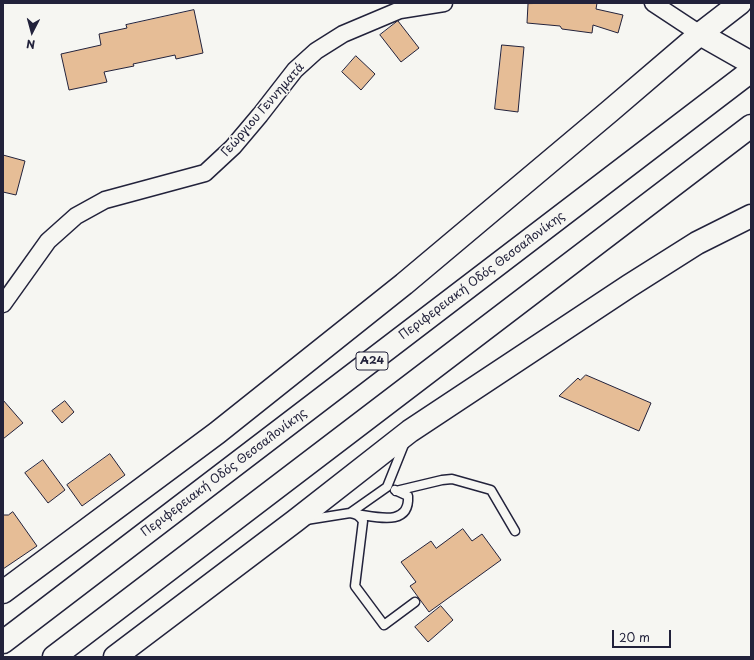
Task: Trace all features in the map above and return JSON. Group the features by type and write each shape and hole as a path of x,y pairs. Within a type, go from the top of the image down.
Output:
{"main road":[{"path":"3,592 217,433 404,284 700,34 740,3"},
{"path":"700,34 747,71"},
{"name":"Περιφερειακή Οδός Θεσσαλονίκης","path":"3,642 747,71"},
{"path":"54,657 751,126"},
{"path":"115,657 295,521 410,431 635,282 697,243 751,216"}],"street":[{"name":"Γεώργιου Γεννηματά","path":"3,304 48,241 76,216 105,200 205,173 233,147 295,70 316,51 343,34 400,10 444,3"},
{"path":"653,3 700,34"}],"lane":[{"path":"350,513 387,487 410,431"},
{"path":"396,491 452,479 491,490 516,531"},
{"path":"295,521 350,513 393,518 399,516 405,512 408,505 408,496 387,487"},
{"path":"350,513 356,514 363,521 354,586 384,625 415,602"}],"building":[{"path":"597,3 596,9 623,15 618,33 593,25 592,33 562,29 560,26 527,23 528,4"},
{"path":"194,10 203,53 176,59 175,55 104,72 107,82 69,90 61,54 101,45 99,34 127,28 126,25"},
{"path":"398,21 419,48 401,62 380,35"},
{"path":"502,45 524,47 518,112 495,109"},
{"path":"356,56 375,74 361,90 342,72"},
{"path":"3,155 25,161 16,195 3,192"},
{"path":"586,375 651,403 639,431 559,396 578,378 580,380"},
{"path":"3,400 23,423 3,439"},
{"path":"65,401 74,412 62,423 52,411"},
{"path":"110,454 125,475 82,506 67,485"},
{"path":"43,460 65,490 48,503 25,473"},
{"path":"13,512 37,546 3,569 3,515 8,515"},
{"path":"463,529 472,541 482,534 501,560 429,612 410,586 416,582 401,562 431,541 436,548"},
{"path":"441,606 453,620 428,642 415,627"}]}
